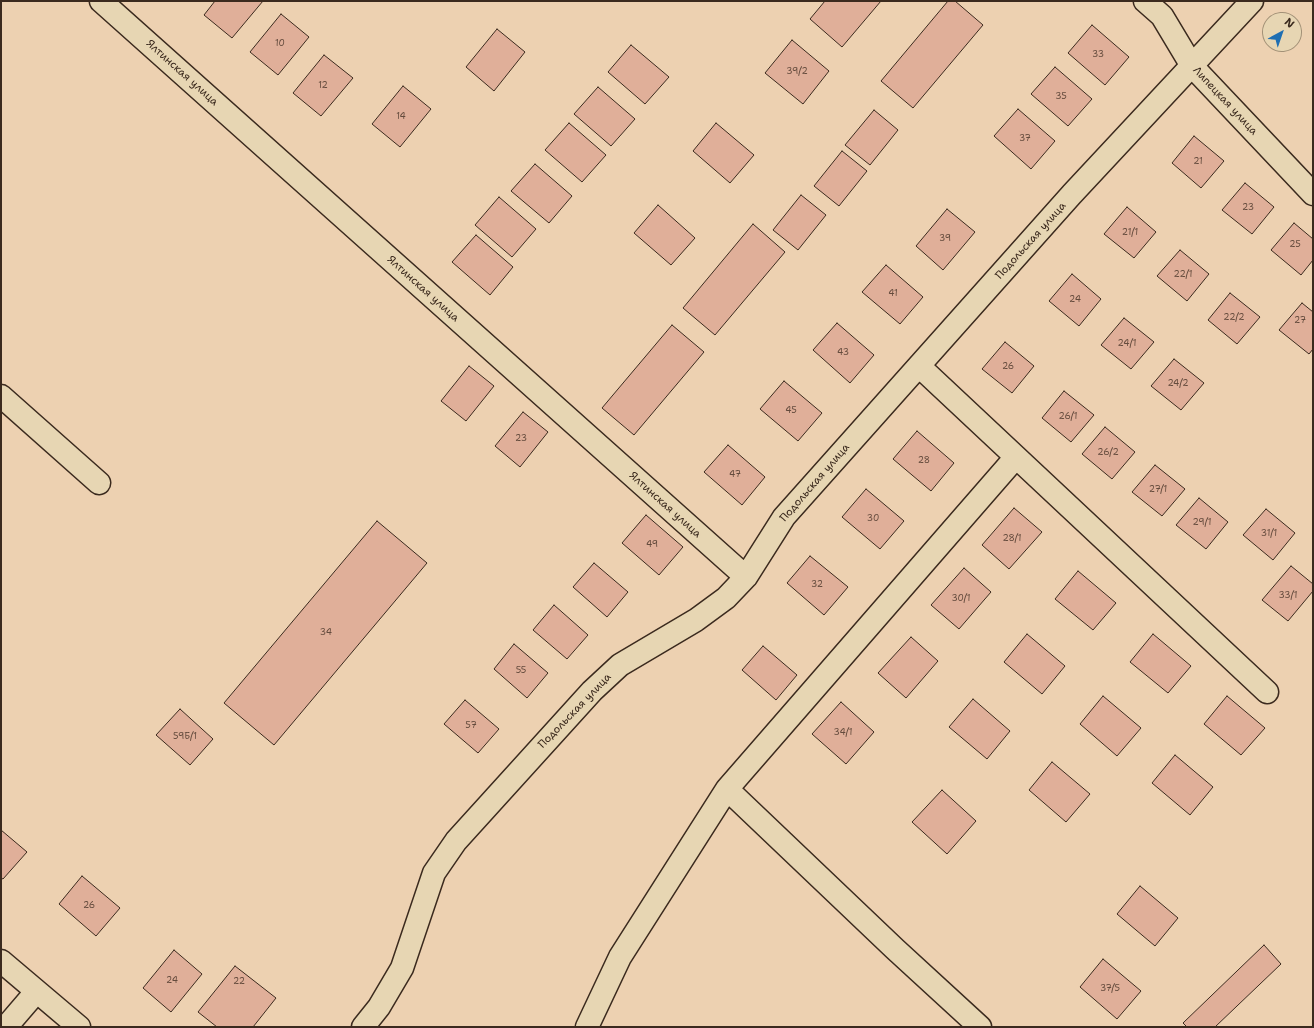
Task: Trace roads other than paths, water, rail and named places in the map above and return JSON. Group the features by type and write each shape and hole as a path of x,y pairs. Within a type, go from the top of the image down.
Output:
{"street":[{"name":"Ялтинская улица","path":"101,1 746,577"},
{"name":"Липецкая улица","path":"1145,1 1162,16 1192,66 1313,194"},
{"name":"Подольская улица","path":"363,1027 379,1007 402,968 434,873 456,841 592,691 620,665 696,620 726,598 746,577 784,517 1072,194 1252,1"},
{"path":"919,366 1267,692"},
{"path":"1,396 99,482"},
{"path":"587,1027 620,957 727,789 1016,456"},
{"path":"727,789 895,949 980,1027"},
{"path":"1,961 79,1027"},
{"path":"6,1027 36,992"}]}
